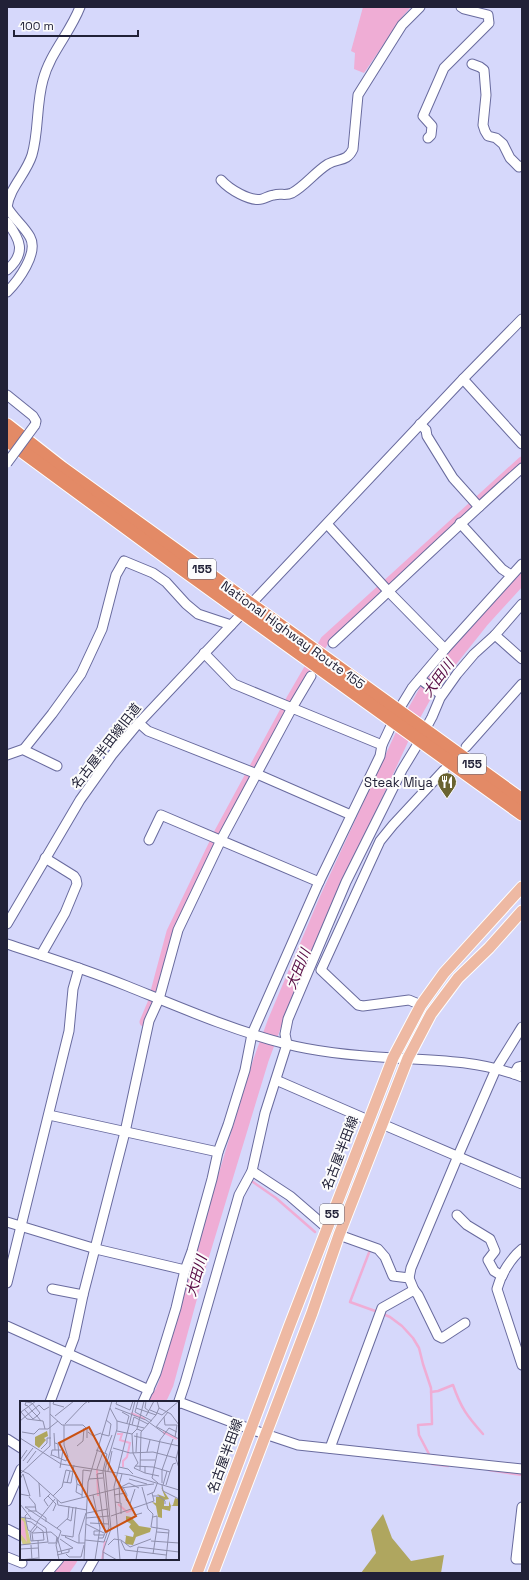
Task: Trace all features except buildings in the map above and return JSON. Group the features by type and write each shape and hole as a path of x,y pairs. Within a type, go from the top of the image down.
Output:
{"highway":[{"name":"National Highway Route 155","path":"7,425 247,608 395,718 522,800"},
{"name":"National Highway Route 155","path":"7,440 247,608"},
{"name":"National Highway Route 155","path":"421,734 522,814"}],"main road":[{"name":"名古屋半田線","path":"197,1573 250,1429 393,1058 421,1005 444,973 522,887"},
{"name":"55","path":"213,1573 312,1313 339,1235 408,1058 431,1014 458,978 489,948 522,911"}],"street":[{"path":"7,292 18,280 30,257 32,246 30,236 11,214 7,207 11,193 20,180 32,154 40,92 48,63 80,7"},
{"path":"221,180 238,193 257,199 263,199 273,195 288,195 300,188 328,164 345,159 350,155 353,149 358,95 402,25 420,7"},
{"path":"428,138 431,135 432,126 423,116 444,68 489,23 488,15 464,9 462,7"},
{"path":"472,64 484,70 486,95 483,125 485,131 488,136 496,138 503,144 510,158 519,167 522,166"},
{"path":"7,222 17,234 20,244 18,255 7,270"},
{"name":"名古屋半田線旧道","path":"7,924 88,788 112,755 139,723 420,424 522,319"},
{"path":"463,379 522,444"},
{"path":"7,395 36,420 35,425 7,463"},
{"path":"420,424 426,430 427,436 453,478 479,507"},
{"path":"333,643 389,592 460,523 522,468"},
{"path":"460,523 502,569 510,575"},
{"path":"327,524 389,592 445,649"},
{"path":"7,755 24,749 81,674 102,629 116,575 124,561 153,573 166,582 186,604 198,614 231,625"},
{"path":"144,1401 156,1373 176,1308 218,1152 228,1125 255,1035 319,882 380,756 382,745 395,718 420,680 445,649 510,575 522,564"},
{"path":"179,1401 239,1195 252,1171 265,1113 287,1044 285,1034 288,1019 346,882 440,698 457,674 474,654 495,635 522,604"},
{"path":"495,635 522,659"},
{"path":"204,653 234,684 382,745"},
{"path":"50,1401 74,1338 83,1295 125,1132 149,1021 159,999 178,930 221,840 292,708 311,676"},
{"path":"420,680 439,693"},
{"path":"466,747 522,684"},
{"path":"139,723 148,731 257,774 351,815"},
{"path":"24,749 26,752 57,766"},
{"path":"421,1005 409,1000 363,1006 358,1005 321,970 380,841 392,825 444,770"},
{"path":"149,840 161,815 319,882"},
{"path":"41,956 65,913 77,884 74,876 45,858"},
{"path":"7,944 79,968 255,1035 287,1044 330,1052 452,1062 496,1069 518,1075 518,1068 522,1066"},
{"path":"7,1283 69,1031 73,989 79,968"},
{"path":"465,1323 446,1337 442,1338 438,1336 409,1278 414,1260 496,1069 522,1027"},
{"path":"276,1080 368,1120"},
{"path":"49,1115 218,1152"},
{"path":"382,1124 522,1184"},
{"path":"252,1171 290,1196 327,1228"},
{"path":"457,1215 467,1225 490,1239 495,1250 488,1260 494,1271 502,1276"},
{"path":"7,1222 96,1249 185,1270"},
{"path":"339,1235 378,1249 385,1257 391,1274 396,1278 409,1278"},
{"path":"522,1248 502,1276 498,1288 522,1365"},
{"path":"52,1289 83,1295"},
{"path":"330,1448 382,1308 414,1290"},
{"path":"7,1326 149,1390"},
{"path":"179,1403 298,1445 522,1469"},
{"path":"7,1440 20,1447"},
{"path":"7,1501 20,1471"},
{"path":"522,1507 516,1560 522,1559"},
{"path":"7,1529 20,1536"},
{"path":"7,1558 22,1563"},
{"path":"47,1573 58,1560"},
{"path":"86,1573 93,1560"}],"shaded area":[{"path":"363,7 411,7 403,16 364,73 354,69 355,53 351,51"},
{"path":"383,1514 392,1538 411,1561 444,1555 441,1573 361,1573 376,1553 371,1530"}],"waterway":[{"path":"144,1022 152,1003 171,932 219,832 292,697 325,640 522,461"},
{"name":"大田川","path":"156,1401 161,1395 166,1384 196,1274 261,1060 275,1022 327,899 408,724 426,692 481,621 522,576"},
{"path":"253,1182 276,1198 315,1232"},
{"path":"370,1250 350,1302 378,1312"},
{"path":"383,1314 390,1317 402,1326 413,1338 419,1348 431,1388 432,1424 418,1425 419,1435 430,1456"},
{"path":"431,1392 453,1385 465,1411 483,1434"},
{"path":"431,1461 432,1464 448,1466"},
{"path":"489,1470 522,1475"},
{"name":"大田川","path":"60,1573 69,1560"}],"place":[{"name":"Steak Miya","path":"447,799"}]}
